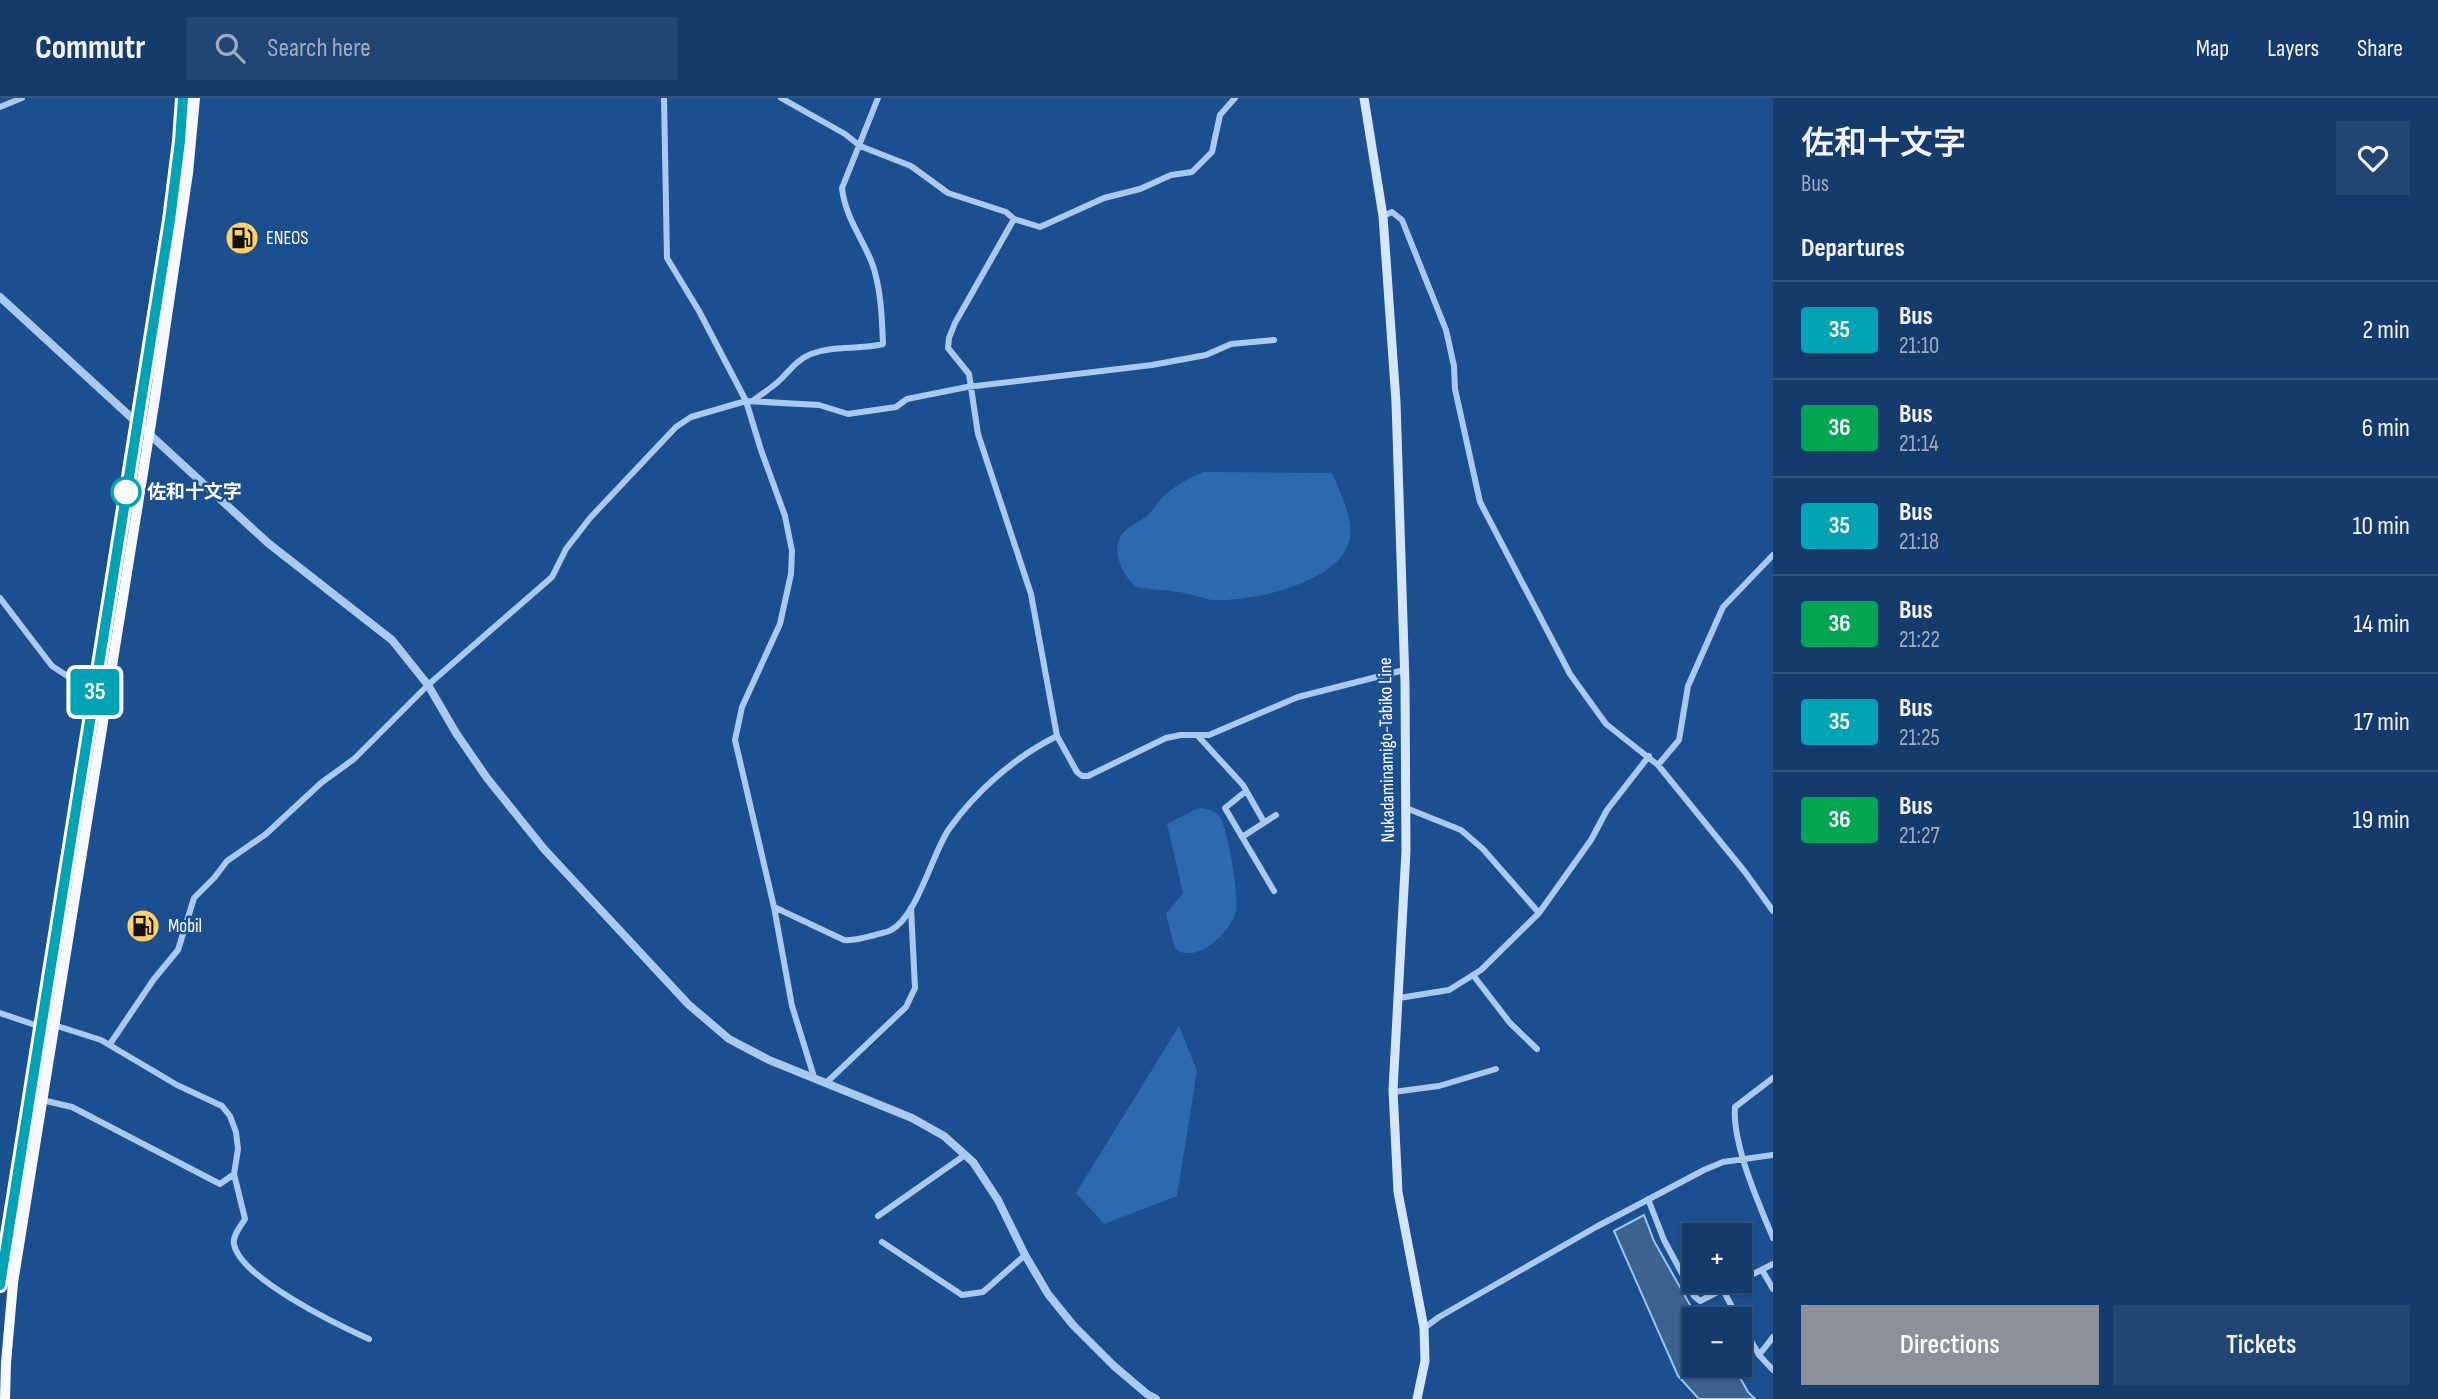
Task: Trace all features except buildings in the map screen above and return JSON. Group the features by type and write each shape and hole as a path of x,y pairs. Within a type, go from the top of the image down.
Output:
{"highway":[{"path":"0,1286 170,220 183,98"},
{"path":"5,1399 13,1283 149,432 188,173 195,98"}],"main road":[{"name":"Nukadaminamigo-Tabiko Line","path":"1364,98 1383,216 1396,402 1406,808 1393,1092 1398,1192 1424,1328 1425,1361 1417,1399"}],"street":[{"path":"0,107 22,98"},
{"path":"664,98 667,258 750,401 761,450 785,516 792,551 791,573 780,624 742,707 736,740 774,908 792,1006 814,1077"},
{"path":"780,98 860,145 911,166 948,193 1006,212 1014,219 1040,226 1104,198 1140,189 1171,175 1192,172 1212,152 1220,115 1235,98"},
{"path":"750,401 780,380 795,363 811,354 883,344 880,299 873,266 844,204 842,188 878,98"},
{"path":"1383,216 1392,212 1402,219 1446,330 1454,366 1455,390 1480,502 1570,674 1606,724 1658,765 1745,872 1773,911"},
{"path":"1014,219 949,338 948,348 969,374 978,434 1031,594 1057,736 1077,772 1088,776 1167,738 1209,735 1298,697 1404,670"},
{"path":"0,297 268,543 393,640 428,685 487,778 544,849 688,1004 729,1039 769,1060 912,1118 944,1136 973,1162 998,1200 1048,1294 1073,1325 1148,1398"},
{"path":"110,1044 154,979 178,950 194,898 227,861 266,834 321,783 354,759 428,685 552,576 566,549 590,518 676,427 691,417 750,401 819,405 848,414 896,407 907,399 967,387 1152,365 1206,355 1231,344 1274,340"},
{"path":"1658,765 1679,740 1688,686 1723,607 1773,555"},
{"path":"0,598 52,666 75,681 95,687"},
{"path":"774,908 844,940 855,941 892,930 911,908 947,832 966,808 993,780 1030,749 1057,736"},
{"path":"1198,736 1246,791 1264,822"},
{"path":"1399,998 1449,990 1473,975 1539,913 1591,840 1607,810 1648,757"},
{"path":"1246,791 1225,808 1274,891"},
{"path":"1406,808 1461,830 1483,849 1539,913"},
{"path":"1242,838 1276,815"},
{"path":"826,1083 906,1007 915,988 911,908"},
{"path":"1473,975 1510,1023 1537,1049"},
{"path":"0,1013 41,1029 55,1025 110,1044 177,1085 222,1106 230,1116 236,1132 238,1149 234,1174 245,1219 233,1244 245,1264 274,1289 369,1339"},
{"path":"1393,1092 1439,1086 1496,1069"},
{"path":"1773,1077 1735,1107 1734,1122 1773,1238"},
{"path":"42,1100 72,1107 220,1184 234,1174"},
{"path":"878,1216 965,1155"},
{"path":"1424,1328 1596,1227 1723,1161 1773,1155"},
{"path":"1648,1199 1664,1241 1682,1274"},
{"path":"882,1242 962,1295 983,1292 1025,1255"},
{"path":"1752,1275 1773,1264"},
{"path":"1762,1270 1773,1289"},
{"path":"0,1276 13,1283"},
{"path":"1692,1293 1700,1301 1717,1293"},
{"path":"1759,1354 1773,1336"},
{"path":"1752,1342 1773,1370"}],"shaded area":[{"path":"1204,472 1332,473 1349,518 1348,545 1340,558 1327,570 1310,580 1249,598 1212,600 1136,587 1121,567 1117,551 1121,536 1148,515 1170,490"},
{"path":"1203,808 1217,815 1224,826 1230,850 1236,911 1229,926 1209,946 1193,953 1184,953 1175,949 1166,914 1183,893 1167,824"},
{"path":"1179,1026 1197,1071 1177,1196 1104,1224 1076,1193"},
{"path":"1644,1215 1654,1241 1691,1307 1682,1307 1682,1377 1740,1377 1755,1399 1699,1399 1678,1376 1614,1231"}],"bus line":[{"name":"35","path":"0,1285 170,220 183,98"}],"place":[{"name":"ENEOS","path":"242,238"},
{"name":"佐和十文字","path":"126,492"},
{"name":"Mobil","path":"143,926"}]}
